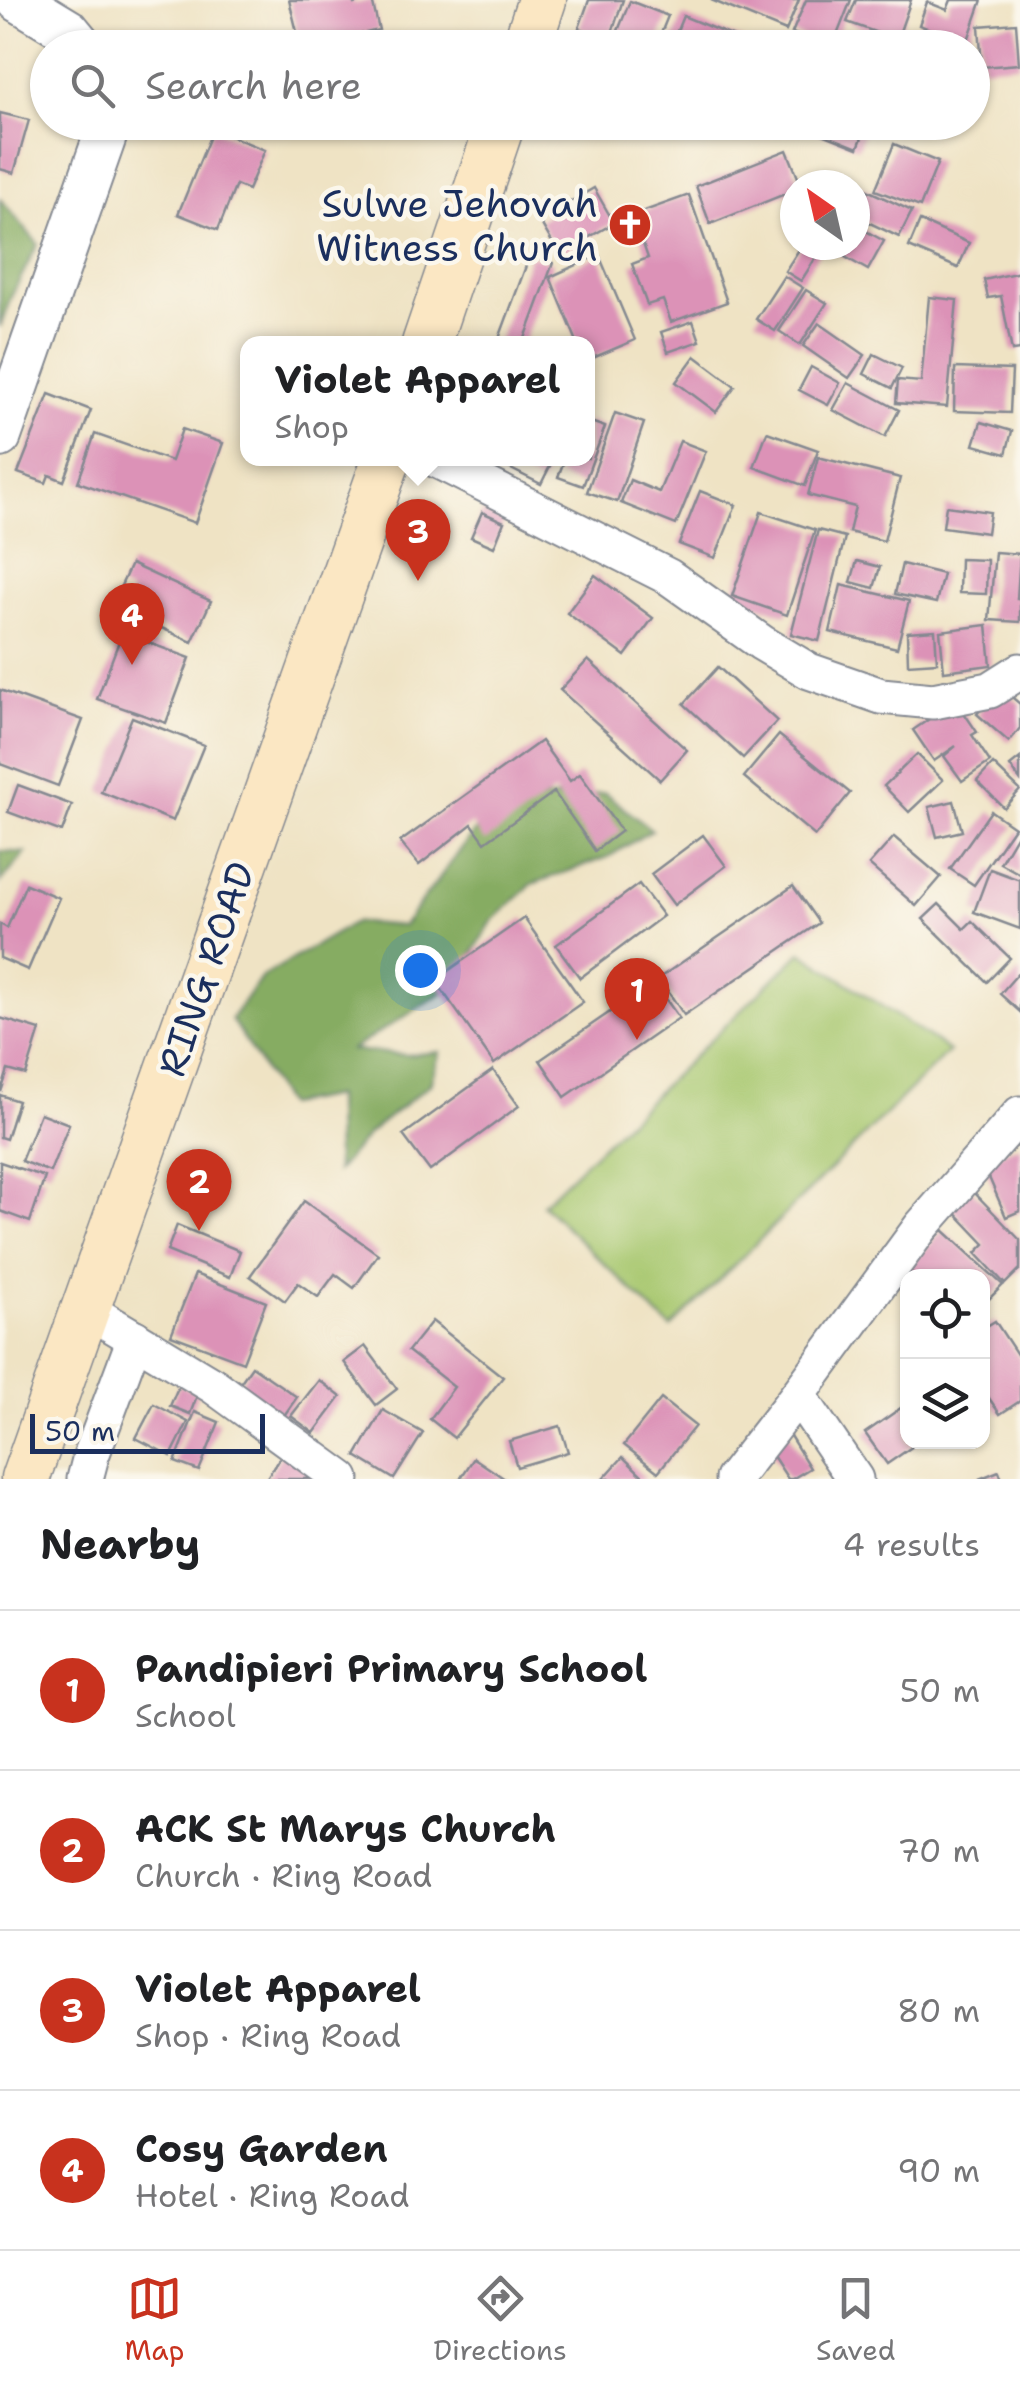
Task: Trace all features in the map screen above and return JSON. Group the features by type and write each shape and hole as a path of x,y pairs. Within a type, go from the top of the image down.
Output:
{"main road":[{"path":"532,30 542,0"},
{"path":"429,336 494,140"},
{"name":"RING ROAD","path":"25,1479 384,466"}],"street":[{"path":"18,0 67,30"},
{"path":"0,436 104,140"},
{"path":"449,466 669,577 808,672 881,696 934,701 990,690 1020,671"},
{"path":"733,1479 921,1226 1020,1114"},
{"path":"86,1309 214,1386 342,1479"},
{"path":"86,1479 135,1338"},
{"path":"798,1395 854,1479"}],"green space":[{"path":"0,199 38,244 0,327"},
{"path":"605,793 652,830 608,857 532,884 492,921 453,986 351,1050 407,1055 440,1052 430,1084 370,1132 336,1172 335,1096 286,1105 231,1019 262,977 355,922 403,926 474,832 544,799"},
{"path":"0,851 26,853 0,883"},
{"path":"801,952 949,1051 671,1328 542,1204"}],"building":[{"path":"289,0 353,0 354,4 372,0 379,30 296,30"},
{"path":"589,0 623,0 613,30 579,28"},
{"path":"711,0 799,0 784,30"},
{"path":"806,0 851,0 839,30 793,30"},
{"path":"856,0 911,0 900,30 869,30 847,22"},
{"path":"951,0 982,0 972,30 932,30 919,25 927,2 947,10"},
{"path":"630,1 668,16 662,30 618,30"},
{"path":"683,16 717,30 677,30"},
{"path":"1016,23 1019,64 990,66 990,30 979,30 979,26"},
{"path":"0,113 29,120 14,173 0,169"},
{"path":"208,140 240,140 265,150 248,190 236,185 218,230 178,214"},
{"path":"838,140 861,140 858,148"},
{"path":"894,144 938,162 920,207 875,190"},
{"path":"787,150 795,170 780,170 780,196 710,224 696,186"},
{"path":"594,188 614,223 559,254 539,220"},
{"path":"870,191 912,211 899,237 870,223"},
{"path":"689,195 727,302 671,322 663,300 647,305 632,264 648,258 633,215"},
{"path":"920,221 969,243 958,268 909,247"},
{"path":"870,233 884,241 868,270 850,260 870,260"},
{"path":"530,255 553,263 526,336 500,336"},
{"path":"599,255 635,340 595,357 595,336 575,336 550,277"},
{"path":"792,260 814,260 801,281 785,271"},
{"path":"1020,272 1020,350 1012,351 1001,296 988,298 984,280"},
{"path":"784,276 803,288 775,331 756,319"},
{"path":"806,290 827,303 800,345 779,331"},
{"path":"929,297 957,300 947,407 896,403 898,380 921,382"},
{"path":"693,321 700,341 668,352 661,332"},
{"path":"819,323 865,355 849,378 803,346"},
{"path":"874,354 902,368 892,388 864,374"},
{"path":"695,356 735,386 716,412 676,382"},
{"path":"811,367 840,383 828,405 799,390"},
{"path":"955,368 1012,370 1010,413 954,411"},
{"path":"848,383 899,410 885,437 833,410"},
{"path":"49,394 91,410 64,481 49,475 46,483 18,473"},
{"path":"615,413 644,423 617,502 587,492"},
{"path":"981,422 1012,431 1006,454 974,445"},
{"path":"595,423 605,427 595,454"},
{"path":"182,429 223,443 195,523 78,482 95,434 171,461"},
{"path":"767,432 818,450 805,486 754,467"},
{"path":"680,441 706,451 676,525 621,503 630,480 659,492"},
{"path":"818,457 900,478 884,541 849,532 855,507 808,495"},
{"path":"510,466 550,466 541,484"},
{"path":"562,466 590,466 583,486 558,477"},
{"path":"700,491 736,505 715,558 679,544"},
{"path":"946,506 990,512 987,533 943,527"},
{"path":"482,512 504,522 494,547 471,537"},
{"path":"761,512 815,530 787,615 732,596"},
{"path":"818,530 845,537 819,641 791,634"},
{"path":"995,552 1020,554 1020,622 989,620"},
{"path":"960,559 987,560 986,594 959,593"},
{"path":"857,561 880,567 874,588 851,582"},
{"path":"131,564 211,601 192,642 155,625 151,633 119,619 131,593 120,588"},
{"path":"902,564 943,574 936,603 895,594"},
{"path":"595,575 653,618 625,656 567,613"},
{"path":"841,585 909,601 897,648 830,632"},
{"path":"987,625 991,665 944,671 940,631"},
{"path":"935,630 937,662 908,664 907,632"},
{"path":"122,633 190,658 166,723 97,699"},
{"path":"588,660 687,750 660,780 560,690"},
{"path":"718,667 777,721 743,758 684,704"},
{"path":"1000,687 1020,704 1020,728 1009,742 977,714"},
{"path":"0,690 83,720 58,786 0,764"},
{"path":"956,701 977,732 972,735 990,762 962,781 944,756 956,746 934,761 913,730"},
{"path":"132,717 204,745 173,821 101,792"},
{"path":"779,735 850,793 815,836 744,777"},
{"path":"541,741 570,781 580,774 621,831 595,851 554,792 485,842 472,824 419,865 400,842"},
{"path":"917,754 943,780 909,812 884,786"},
{"path":"1020,758 1020,780 1010,766"},
{"path":"993,764 1020,790 1004,808 977,781"},
{"path":"18,785 72,805 62,832 8,812"},
{"path":"954,801 962,831 937,837 929,807"},
{"path":"991,811 1014,827 974,885 950,869"},
{"path":"1020,829 1020,874 1000,863"},
{"path":"703,835 726,866 674,905 651,874"},
{"path":"894,837 941,877 916,906 869,865"},
{"path":"990,869 1020,880 1020,929 974,912"},
{"path":"26,884 59,898 28,970 0,958 0,924 7,928"},
{"path":"639,884 663,916 580,978 556,945"},
{"path":"793,886 819,923 684,1015 659,978"},
{"path":"939,904 964,929 972,921 1010,958 987,982 923,919"},
{"path":"524,918 583,1002 494,1064 435,980"},
{"path":"1020,971 1020,1012 1000,994"},
{"path":"654,982 679,1018 565,1097 540,1060"},
{"path":"0,1018 40,1030 26,1075 8,1070 1,1092"},
{"path":"493,1070 519,1106 430,1171 403,1135"},
{"path":"0,1095 18,1101 6,1139 0,1137"},
{"path":"40,1113 69,1124 50,1172 21,1161"},
{"path":"1020,1145 1020,1211 1006,1217 982,1161"},
{"path":"0,1162 45,1177 30,1222 0,1211"},
{"path":"969,1187 1020,1240 1020,1269 1005,1284 976,1253 985,1244 949,1206"},
{"path":"304,1201 378,1254 354,1288 335,1274 318,1297 298,1283 285,1301 250,1276"},
{"path":"177,1225 240,1251 230,1277 167,1251"},
{"path":"943,1230 986,1269 908,1269"},
{"path":"990,1273 1003,1285 990,1298"},
{"path":"195,1274 266,1302 243,1362 171,1335"},
{"path":"432,1321 503,1377 454,1438 430,1419 454,1387 408,1351"},
{"path":"995,1321 1020,1359 1020,1401 1000,1414 990,1400 990,1324"},
{"path":"365,1346 397,1389 376,1405 344,1362"},
{"path":"252,1366 297,1397 283,1417 238,1386"},
{"path":"319,1380 341,1397 314,1433 291,1416"},
{"path":"179,1385 198,1393 190,1414 170,1406"},
{"path":"661,1399 695,1426 658,1472 624,1445"},
{"path":"154,1404 188,1422 171,1456 136,1438"},
{"path":"900,1409 900,1449 909,1449 887,1464 865,1433"},
{"path":"383,1410 423,1433 394,1479 356,1456"},
{"path":"195,1412 219,1422 199,1471 175,1462"},
{"path":"560,1426 568,1452 517,1467 509,1441"},
{"path":"787,1431 810,1468 792,1479 788,1479 766,1445"},
{"path":"284,1451 317,1479 266,1479"},
{"path":"623,1457 646,1479 603,1479"},
{"path":"474,1458 505,1479 460,1479"},
{"path":"999,1471 1002,1479 979,1479"}],"place":[{"name":"Sulwe Jehovah Witness Church","path":"630,225"},
{"name":"Violet Apparel","path":"418,581"},
{"name":"Cosy Garden","path":"132,665"},
{"name":"Pandipieri Primary School","path":"637,1040"},
{"name":"ACK St Marys Church","path":"199,1231"}]}
